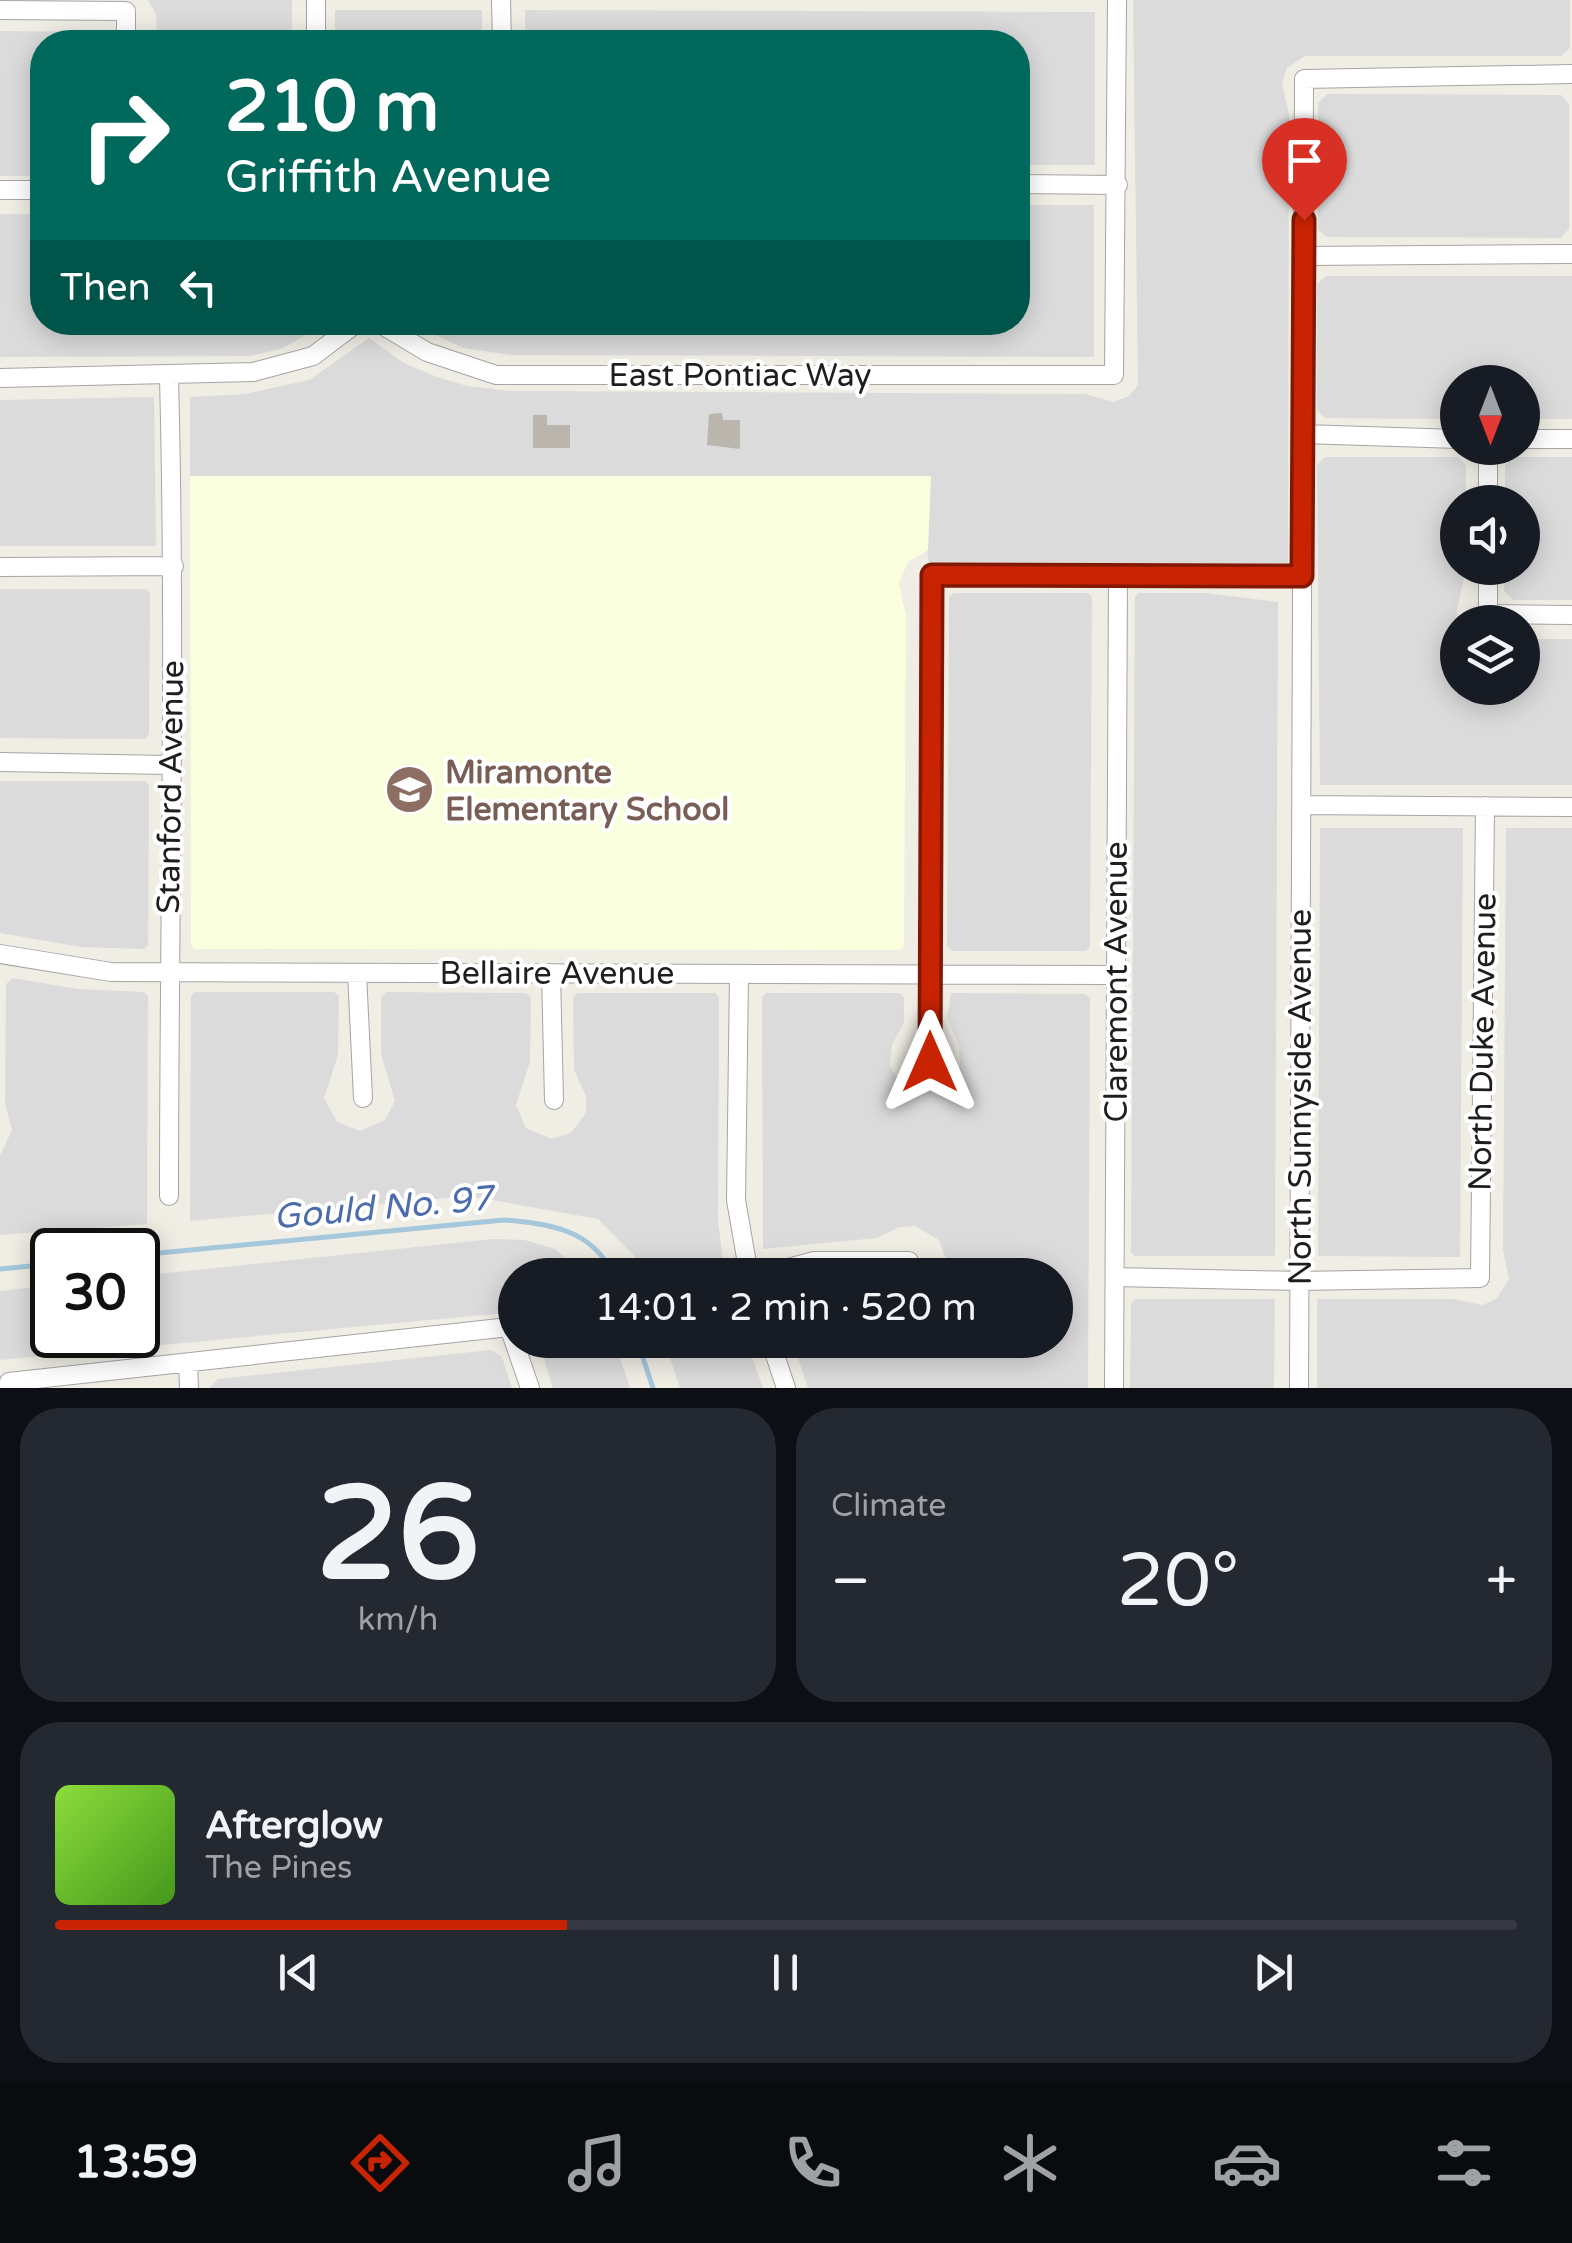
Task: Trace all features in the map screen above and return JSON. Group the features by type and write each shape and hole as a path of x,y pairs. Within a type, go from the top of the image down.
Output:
{"street":[{"path":"316,0 316,30"},
{"path":"501,0 502,30"},
{"path":"1030,184 1118,185 1118,0"},
{"path":"0,10 126,11 126,30"},
{"name":"North Sunnyside Avenue","path":"1299,1388 1304,79 1572,74"},
{"name":"East Pontiac Way","path":"399,335 427,352 496,375 1114,375 1118,185"},
{"path":"0,190 30,190"},
{"path":"1303,256 1572,254"},
{"path":"0,378 254,372 312,356 340,335"},
{"name":"Stanford Avenue","path":"169,377 174,566 168,764 169,1196"},
{"path":"1303,434 1440,438"},
{"path":"1540,440 1572,440"},
{"path":"0,567 174,566"},
{"path":"930,1062 932,575 1302,576"},
{"name":"Claremont Avenue","path":"1114,1388 1118,576"},
{"path":"1488,585 1488,614 1572,615"},
{"path":"0,762 168,764"},
{"path":"1302,805 1572,807"},
{"name":"North Duke Avenue","path":"1300,1281 1480,1278 1485,806"},
{"name":"Bellaire Avenue","path":"0,954 111,972 1116,975"},
{"path":"357,973 363,1098"},
{"path":"551,973 554,1100"},
{"path":"739,974 736,1200 746,1258"},
{"path":"1114,1276 1300,1281"},
{"path":"9,1385 509,1327 530,1388"},
{"path":"776,1358 786,1388"},
{"path":"188,1364 189,1388"}],"shaded area":[{"path":"148,0 292,0 292,30 157,30 156,14"},
{"path":"1133,0 1570,0 1570,48 1561,56 1305,56 1287,68 1282,84 1289,114 1288,563 929,563 927,551 190,476 190,397 245,394 309,380 369,338 404,363 437,377 467,386 511,391 1085,394 1113,402 1129,396 1138,385"},
{"path":"335,10 482,10 482,30 335,30"},
{"path":"525,10 1095,12 1095,165 1030,165 1030,30 525,30"},
{"path":"0,31 30,31 30,176 0,176"},
{"path":"1327,94 1561,95 1569,104 1569,229 1560,238 1326,237 1318,229 1318,103"},
{"path":"1030,205 1094,205 1094,357 512,355 463,348 436,335 1030,335"},
{"path":"0,214 30,214 30,335 306,335 281,349 250,356 0,357"},
{"path":"1326,276 1572,276 1572,419 1540,419 1540,365 1440,365 1440,419 1325,418 1317,410 1317,284"},
{"path":"154,397 156,546 0,546 0,400"},
{"path":"1325,457 1440,457 1440,465 1466,466 1466,485 1440,485 1440,585 1462,585 1458,605 1440,605 1440,705 1540,705 1540,639 1572,639 1572,785 1320,785 1317,465"},
{"path":"1540,457 1572,457 1572,600 1513,600 1504,591 1504,585 1540,585 1540,485 1505,485 1505,466 1540,465"},
{"path":"190,476 931,476 928,550 908,562 899,583 906,616 904,946 900,950 195,949 191,945"},
{"path":"0,589 146,589 150,593 149,734 145,739 0,738"},
{"path":"954,593 1088,593 1092,597 1090,947 1086,951 952,951 947,946 949,597"},
{"path":"1139,593 1206,593 1278,602 1275,1256 1135,1256 1131,1252 1135,597"},
{"path":"0,781 145,781 149,786 148,945 144,949 81,947 0,933"},
{"path":"1320,828 1463,828 1460,1257 1318,1256"},
{"path":"1506,828 1572,828 1572,1388 1317,1388 1317,1299 1453,1299 1483,1305 1497,1298 1509,1279 1503,1250"},
{"path":"13,978 77,989 144,992 148,996 147,1224 30,1228 30,1233 0,1235 0,1156 12,1130 5,1104 6,984"},
{"path":"195,992 334,992 339,996 338,1055 324,1098 337,1122 360,1131 385,1120 395,1101 381,1054 381,997 386,992 526,993 531,997 530,1062 516,1105 526,1128 551,1139 571,1133 586,1113 586,1096 574,1070 573,997 578,993 715,993 719,997 718,1221 723,1258 635,1258 598,1219 469,1196 190,1221 191,996"},
{"path":"766,993 900,993 904,997 904,1022 892,1045 890,1066 901,1084 925,1093 949,1084 960,1066 959,1045 947,1017 951,993 1085,994 1090,998 1088,1388 808,1388 798,1358 1073,1358 1073,1258 946,1258 939,1240 915,1226 899,1227 877,1238 763,1249 762,997"},
{"path":"493,1239 525,1240 555,1249 565,1258 498,1258 498,1314 160,1345 160,1274"},
{"path":"30,1288 30,1357 0,1360 0,1291"},
{"path":"1135,1299 1275,1299 1274,1388 1130,1388 1131,1304"},
{"path":"491,1350 502,1358 512,1388 209,1388 218,1379"},
{"path":"544,1358 620,1358 630,1388 553,1388"},
{"path":"670,1358 752,1358 763,1388 680,1388"}],"building":[{"path":"722,413 723,420 740,420 740,449 707,445 709,414"},
{"path":"533,415 547,415 547,425 570,425 570,448 533,448"}],"waterway":[{"name":"Gould No. 97","path":"160,1253 504,1220 568,1232 582,1238 602,1258"},
{"name":"Gould No. 97","path":"0,1269 30,1266"},
{"name":"Gould No. 97","path":"643,1358 653,1388"}],"place":[{"name":"Miramonte Elementary School","path":"410,790"}],"route":[{"path":"930,1062 932,575 1302,576 1304,220"}]}
